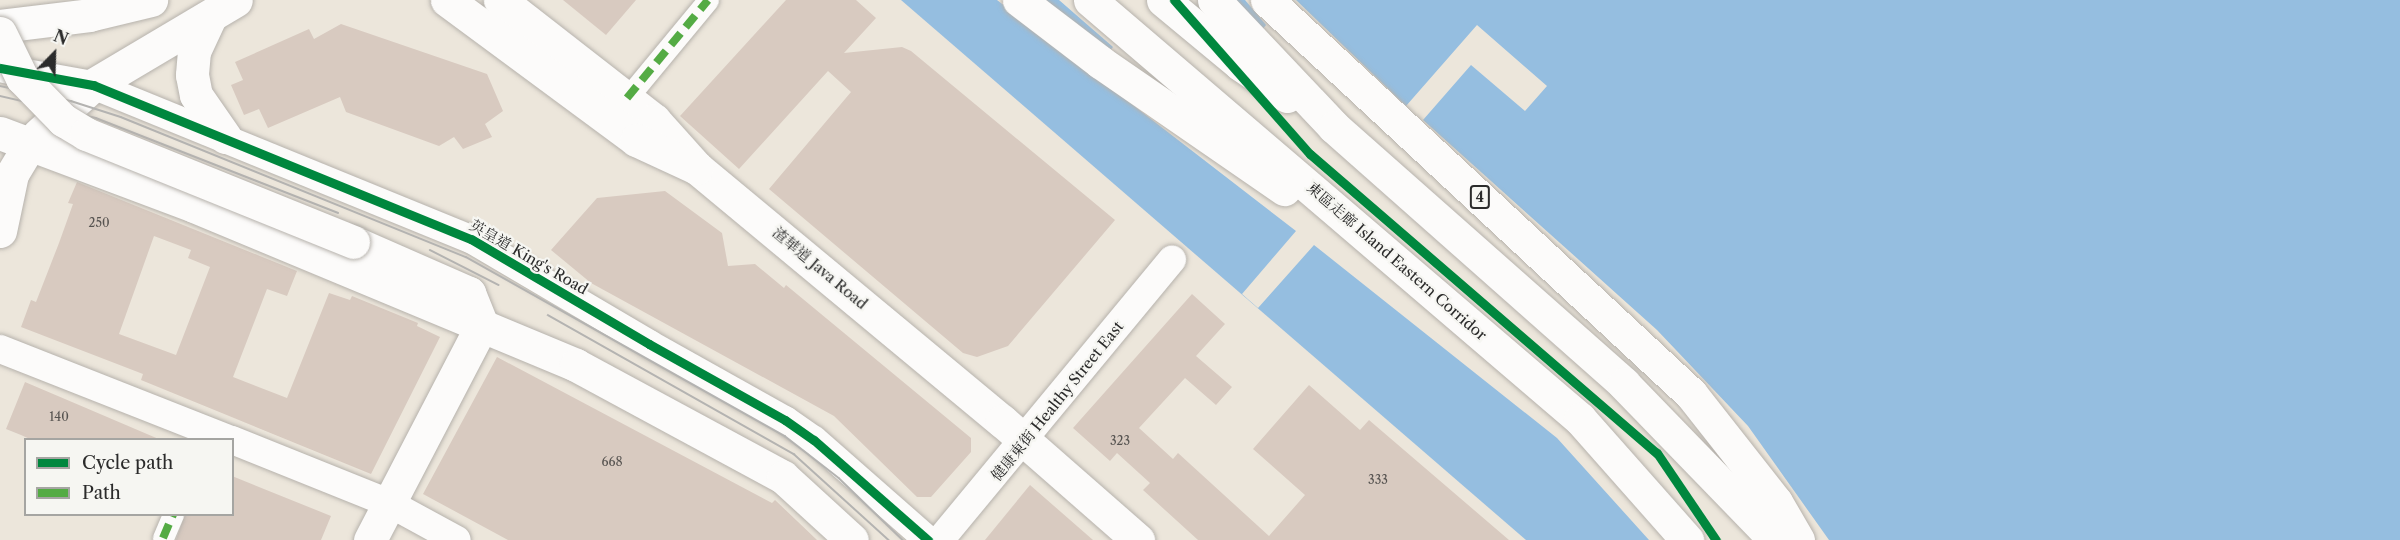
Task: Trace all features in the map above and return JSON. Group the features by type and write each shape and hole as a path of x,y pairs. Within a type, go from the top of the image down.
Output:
{"main road":[{"path":"0,26 89,15 151,0"},
{"path":"447,0 636,140 697,168"},
{"name":"渣華道 Java Road","path":"500,0 654,120 697,168 1026,441 1138,540"},
{"path":"1019,0 1109,68 1433,293"},
{"name":"東區走廊 Island Eastern Corridor","path":"1090,0 1580,418 1687,540"},
{"path":"1163,0 1240,64 1334,127"},
{"path":"1214,0 1334,127 1624,384 1774,540"},
{"name":"4","path":"1267,0 1691,394 1776,502 1798,540"},
{"path":"15,138 62,109 93,85 223,8"},
{"path":"223,8 195,51 192,75 196,95 225,137"},
{"path":"0,33 22,78 63,120 86,134 353,242 469,292 482,324 370,540"},
{"path":"0,231 12,174 15,138"},
{"path":"15,138 167,195 576,365 761,464 799,490 852,540"}],"street":[{"path":"627,98 708,0"},
{"name":"英皇道 King's Road","path":"0,68 93,85 471,239 649,345 786,420 814,440 928,540"},
{"name":"健康東街 Healthy Street East","path":"940,540 1026,441 1172,260"},
{"path":"0,349 227,438"},
{"path":"234,441 389,503 457,540"},
{"path":"163,538 172,516"}],"water":[{"path":"901,0 2400,0 2400,540 1526,540"}],"pier":[{"path":"997,0 1038,0 1107,54 1113,47 1059,0 1230,0 1261,31 1266,25 1245,0 1296,0 1406,106 1477,25 1547,86 1525,111 1471,65 1423,120 1657,330 1748,426 1829,540 1649,540 1557,438 1314,245 1258,308 1242,294 1296,231"}],"building":[{"path":"563,0 636,0 606,35"},
{"path":"786,0 856,0 876,18 844,53 902,47 911,51 1115,220 1008,346 977,357 963,353 769,189 851,92 828,71 739,169 680,116"},
{"path":"341,24 487,74 503,111 485,124 492,137 463,149 454,137 439,146 346,112 340,97 268,128 259,109 244,115 231,85 243,80 235,62 309,29 314,39"},
{"path":"77,182 297,271 287,296 267,289 233,377 287,398 329,293 350,300 352,296 418,323 417,326 440,337 371,474 141,380 143,374 21,327 31,300 36,302 59,243 73,204 68,203","holes":["154,236 191,250 188,258 210,267 176,355 119,334"]},
{"path":"665,191 722,233 728,266 755,264 784,288 786,285 971,438 971,452 931,497 917,497 834,416 591,283 551,250 597,198"},
{"path":"1192,294 1225,324 1196,356 1232,387 1216,405 1185,378 1139,428 1173,459 1178,453 1269,536 1305,495 1253,449 1309,385 1360,430 1369,420 1509,540 1198,540 1143,490 1150,483 1117,453 1110,461 1073,428"},
{"path":"497,357 772,503 775,500 817,540 508,540 423,494"},
{"path":"25,382 156,438 27,438 6,429"},
{"path":"234,477 331,516 321,540 176,540 184,516 234,516"},
{"path":"1030,485 1093,540 985,540"}],"tram line":[{"path":"0,86 71,101 121,117 466,257 785,436 839,478 903,540"},
{"path":"0,96 96,118 338,213"},
{"path":"430,250 499,285"},
{"path":"548,315 794,454 889,540"}],"marked path":[{"path":"627,98 708,0"},
{"path":"163,538 172,516"}],"cycle path":[{"path":"1174,0 1310,154 1657,453 1716,540"},
{"path":"0,68 93,85 471,239 649,344 785,420 814,440 928,540"}]}
